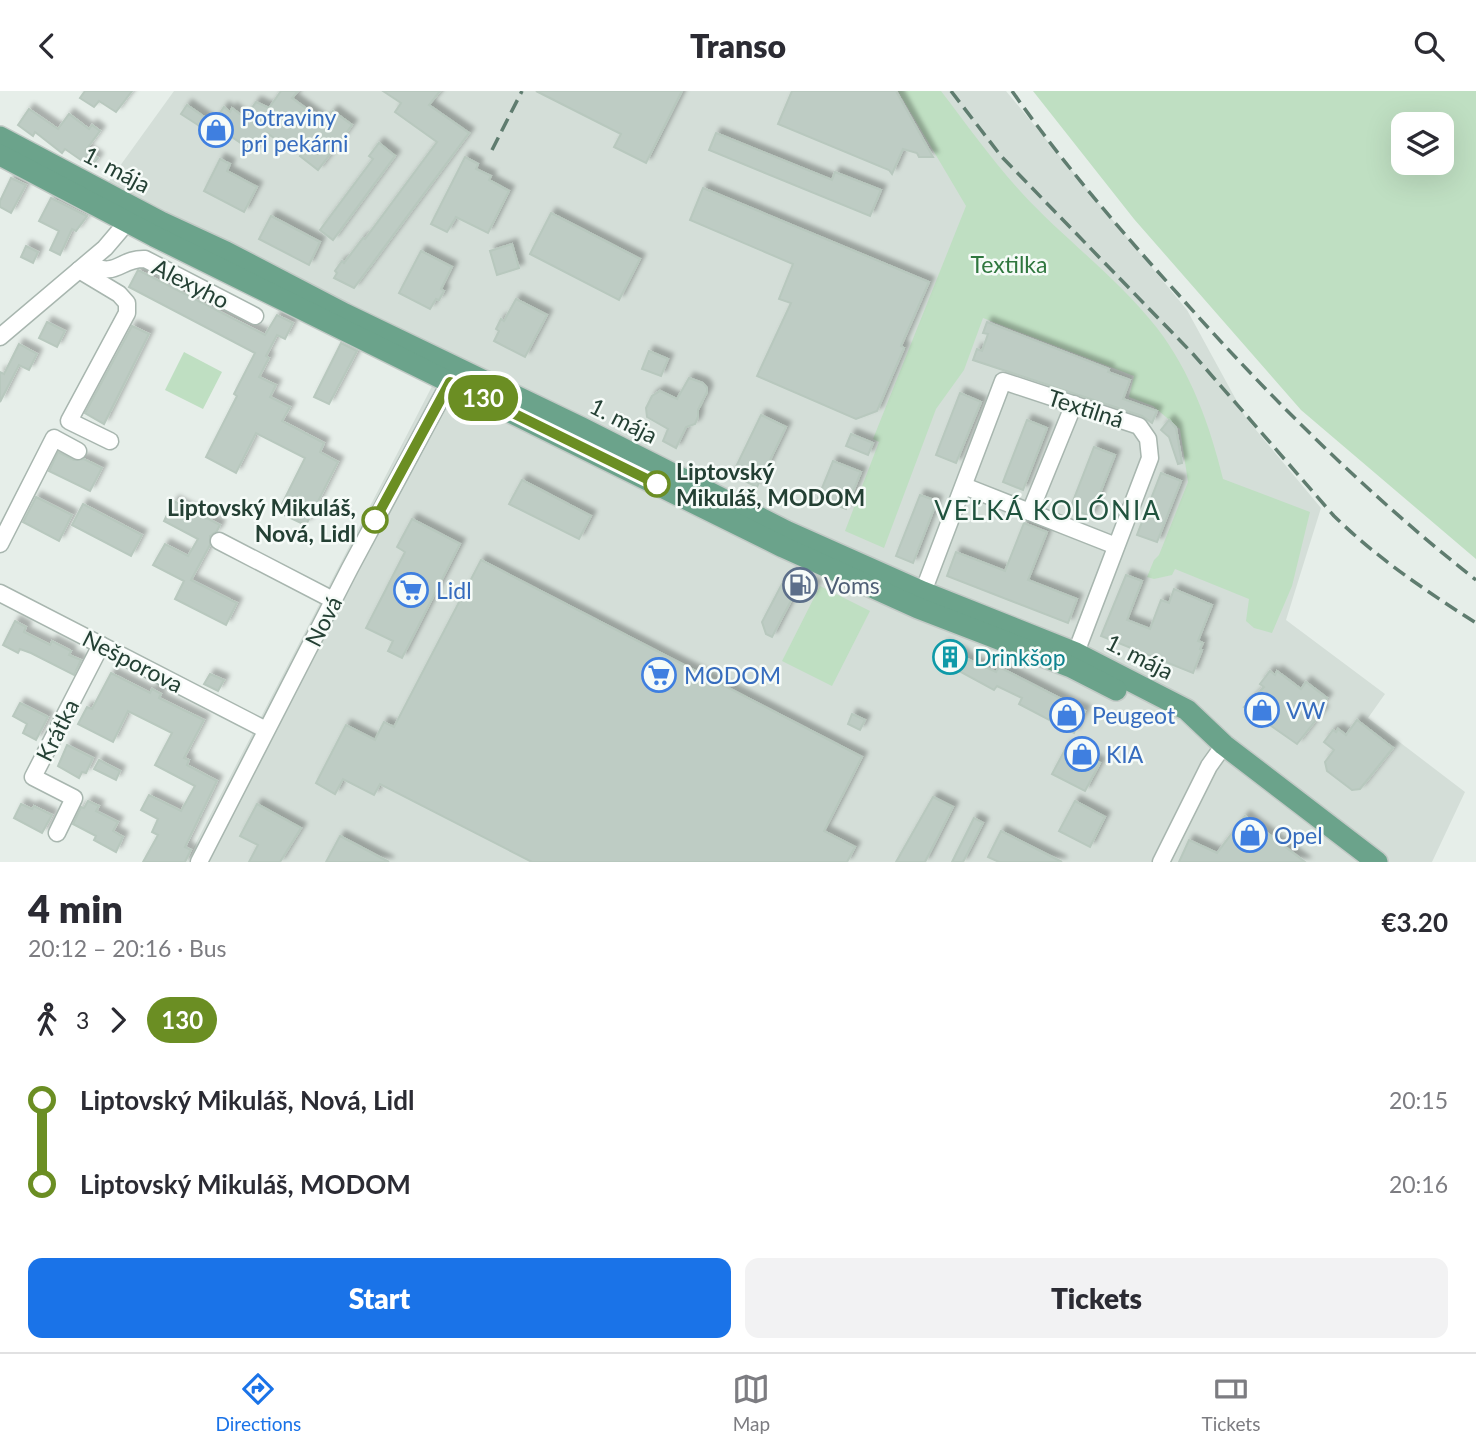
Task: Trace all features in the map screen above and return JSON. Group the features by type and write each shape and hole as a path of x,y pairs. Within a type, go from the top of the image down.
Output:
{"main road":[{"name":"1. mája","path":"0,137 132,216"},
{"name":"1. mája","path":"0,155 132,216 454,375 786,531 1187,710 1224,745 1377,862"},
{"name":"1. mája","path":"454,375 783,547 873,589 1073,660"}],"street":[{"path":"0,337 118,235 132,216"},
{"name":"Alexyho","path":"83,267 111,271 145,259 255,316"},
{"path":"83,267 119,293 127,303 127,313 69,421 110,441"},
{"name":"Nová","path":"199,862 333,600 454,375"},
{"name":"Textilná","path":"923,592 1003,381 1139,426 1150,446 1150,459 1073,660"},
{"path":"1030,512 1074,404"},
{"path":"0,544 54,438 78,451"},
{"path":"964,487 1116,546"},
{"path":"219,541 333,600"},
{"name":"Nešporova","path":"0,593 266,730"},
{"name":"Krátka","path":"58,833 74,799 33,777 101,645"},
{"path":"1161,862 1209,766 1224,745"}],"shaded area":[{"path":"174,91 1006,91 1187,310 1246,418 1321,508 1286,620 1385,694 1368,718 1465,792 1432,862 186,862 442,367 99,195"}],"green space":[{"name":"Textilka","path":"898,91 941,91 1021,192 1125,292 1157,328 1180,363 1198,400 1223,479 1310,512 1292,586 1272,633 1254,628 1246,621 1249,599 1175,569 1172,575 1154,579 1147,577 1159,555 1188,482 1180,429 1153,406 1129,397 1134,376 983,318 964,370 936,409 884,548 845,531 879,442 873,439 966,206"},
{"path":"1033,91 1476,91 1476,559 1301,410 1134,219"},
{"path":"184,352 222,372 203,409 165,390"},
{"path":"820,586 870,611 832,686 782,661"}],"building":[{"path":"85,91 132,91 116,112 99,101 94,107 80,98"},
{"path":"281,91 298,91 292,98 325,122 333,111 352,125 318,170 300,156 305,150 290,139 285,146 267,133 254,152 223,131 218,138 181,114 187,105 213,123 224,107 230,112 232,108 245,118 256,102 269,108"},
{"path":"383,91 440,91 429,105 469,133 354,288 334,278 337,273 335,271 363,238 365,239 437,142 395,112 401,103"},
{"path":"536,91 682,91 646,163 614,147 621,134"},
{"path":"792,91 896,91 933,157 919,157 917,153 903,149 892,174 889,170 778,124"},
{"path":"29,109 58,129 69,114 89,129 92,125 100,131 86,150 98,158 91,167 65,149 62,153 35,132 33,136 18,125"},
{"path":"716,133 832,180 835,172 881,190 870,216 709,150"},
{"path":"379,143 395,156 333,240 320,230 373,159 369,156"},
{"path":"465,157 478,164 476,169 491,176 489,180 509,191 488,233 456,217 447,232 431,224"},
{"path":"220,159 230,164 227,171 257,187 244,212 204,191"},
{"path":"11,178 26,185 11,213 0,207 0,201"},
{"path":"703,188 929,282 877,411 856,419 757,376 791,303 779,299 793,264 690,220"},
{"path":"51,198 87,216 76,231 72,229 60,255 50,250 59,231 39,221"},
{"path":"551,213 640,259 619,300 530,254"},
{"path":"271,216 320,242 309,265 259,239"},
{"path":"512,244 519,268 497,275 490,251"},
{"path":"26,246 38,252 33,263 21,257"},
{"path":"421,251 452,267 441,289 444,291 430,309 399,293"},
{"path":"138,270 265,335 277,315 293,323 285,339 277,335 259,377 276,385 270,397 290,407 282,421 324,443 320,452 338,462 307,523 303,524 282,514 284,510 280,508 305,458 256,433 236,473 206,457 255,353 129,287"},
{"path":"516,299 547,315 525,357 494,341 501,319 504,321"},
{"path":"47,322 65,331 57,347 39,338"},
{"path":"987,322 1109,369 1108,372 1130,380 1123,399 1157,411 1152,423 1142,416 973,360 977,349 982,351 988,334 983,333"},
{"path":"132,326 149,334 104,424 85,413"},
{"path":"341,343 357,351 329,404 314,397"},
{"path":"19,344 37,354 29,370 19,365 0,402 0,372 4,374"},
{"path":"649,351 668,359 661,376 642,369"},
{"path":"689,378 703,383 707,392 698,410 695,424 686,427 676,448 663,441 668,429 647,417 646,408 652,396 660,391 677,399"},
{"path":"960,393 981,402 956,463 936,455"},
{"path":"761,415 786,427 757,487 732,475"},
{"path":"1027,420 1047,428 1023,490 1003,482"},
{"path":"1169,420 1176,428 1182,463 1178,464 1169,437 1161,430"},
{"path":"851,434 873,443 868,455 846,446"},
{"path":"1094,447 1115,455 1091,516 1070,509"},
{"path":"58,452 74,460 84,459 102,468 90,491 49,471"},
{"path":"833,461 861,472 846,509 818,498"},
{"path":"1161,473 1181,481 1157,542 1137,535"},
{"path":"522,480 591,516 579,539 509,504"},
{"path":"920,495 937,501 913,563 896,556"},
{"path":"36,497 72,515 59,541 23,522"},
{"path":"174,501 220,525 210,536 210,545 191,580 237,603 226,625 175,599 184,581 153,565 165,544 188,556 198,539 164,521"},
{"path":"83,504 142,535 131,556 72,525"},
{"name":"Lidl","path":"412,519 460,544 402,658 388,651 393,641 366,628 405,552 397,547"},
{"path":"1024,523 1047,532 1028,580 1077,599 1068,623 947,576 956,552 1005,571"},
{"path":"481,560 862,757 824,831 855,847 847,862 532,862 380,784 374,795 343,779 335,794 316,783 346,725 375,740 384,722 394,727"},
{"path":"792,573 816,585 810,598 796,591 772,637 766,634 762,622 782,584 785,586"},
{"path":"1126,575 1142,581 1127,620 1150,629 1161,600 1169,603 1174,589 1212,605 1198,641 1203,643 1200,649 1202,650 1193,673 1101,636"},
{"path":"15,621 26,627 24,632 50,645 52,641 71,651 69,655 81,660 74,675 31,653 20,649 18,653 3,645"},
{"path":"944,645 996,672 999,667 1085,711 1074,733 1019,704 1022,698 997,686 994,690 937,659"},
{"path":"1270,671 1275,675 1277,671 1301,689 1306,682 1327,698 1319,708 1323,711 1297,744 1244,707 1264,687 1260,684"},
{"path":"111,673 150,693 152,689 161,694 159,698 204,720 184,758 189,760 187,765 217,781 185,847 191,850 185,862 143,862 158,835 152,832 158,819 141,810 149,795 181,811 195,786 155,765 172,733 128,711 113,742 78,724 87,707 92,709"},
{"path":"210,674 224,680 218,691 204,684"},
{"path":"20,703 48,717 36,740 23,733 27,724 13,716"},
{"path":"852,714 865,720 860,730 848,724"},
{"path":"1357,720 1393,748 1360,789 1352,790 1327,771 1325,762 1334,750 1324,742 1333,730 1336,732 1338,729 1346,735"},
{"path":"67,745 93,758 86,773 82,772 79,778 58,766"},
{"path":"1067,746 1100,763 1085,791 1052,774"},
{"path":"99,760 120,771 116,780 94,769"},
{"path":"933,797 953,807 925,862 896,862"},
{"path":"88,801 99,806 96,811 118,822 113,831 123,837 116,852 94,840 96,836 73,824 81,807 84,808"},
{"path":"1075,801 1105,817 1090,847 1059,831"},
{"path":"21,804 32,809 34,806 52,815 42,833 14,818"},
{"path":"257,804 301,828 280,862 249,862 258,845 240,836"},
{"name":"Opel","path":"1245,816 1305,862 1179,862 1189,840 1217,853"},
{"path":"974,818 983,823 963,862 952,862"},
{"path":"1001,831 1062,862 999,862 988,857"},
{"path":"340,836 389,862 326,862"}],"railway":[{"path":"492,150 522,91"},
{"path":"951,91 1001,156 1193,354 1334,516 1402,573 1476,623"},
{"path":"1012,91 1112,220 1247,370 1358,479 1476,580"}],"bus line":[{"name":"130","path":"375,520 450,382 657,484"}],"place":[{"name":"Potraviny pri pekárni","path":"216,130"},
{"name":"Liptovský Mikuláš, MODOM","path":"657,484"},
{"name":"Liptovský Mikuláš, Nová, Lidl","path":"375,520"},
{"name":"Voms","path":"800,585"},
{"name":"Lidl","path":"411,590"},
{"name":"Drinkšop","path":"950,657"},
{"name":"MODOM","path":"659,675"},
{"name":"VW","path":"1262,710"},
{"name":"Peugeot","path":"1067,715"},
{"name":"KIA","path":"1082,754"},
{"name":"Opel","path":"1250,835"}],"district":[{"name":"VEĽKÁ KOLÓNIA","path":"1048,510"}]}
